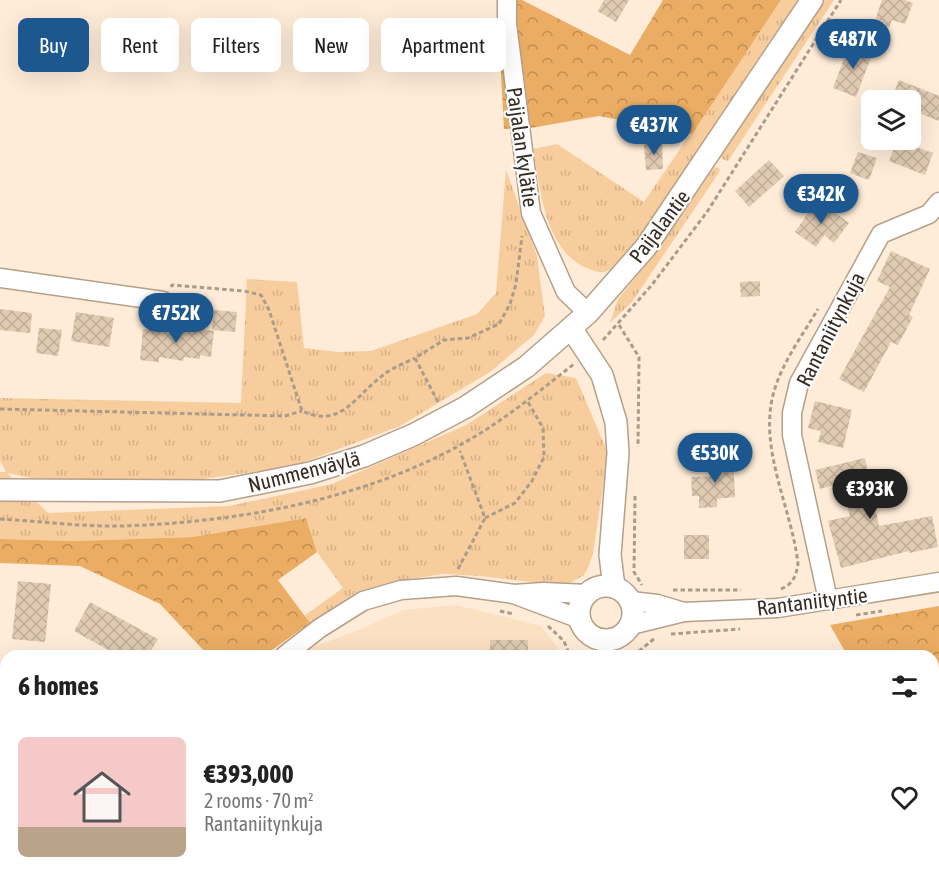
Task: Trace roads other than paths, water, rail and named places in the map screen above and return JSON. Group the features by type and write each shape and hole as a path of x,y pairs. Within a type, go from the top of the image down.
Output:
{"street":[{"name":"Paijalan kylätie","path":"507,0 507,24 531,213 566,292 588,313"},
{"name":"Paijalantie","path":"571,328 588,313 646,247 812,0"},
{"name":"Rantaniitynkuja","path":"828,600 792,435 792,413 799,383 881,234 891,227 929,214 939,202"},
{"path":"0,278 163,301"},
{"path":"292,650 335,618 363,601 401,590 456,586 514,594 599,589 621,590 631,601 633,617 631,624 620,636 602,647 587,632 580,619 579,610 599,589 610,555 618,453 616,422 602,375 571,328"},
{"name":"Nummenväylä","path":"0,490 220,491 310,473 364,456 413,435 466,407 526,367 571,328"},
{"name":"Rantaniityntie","path":"631,601 657,611 778,608 939,582"},
{"path":"514,594 580,619"},
{"name":"Rantaniityntie","path":"631,624 657,611"}]}
